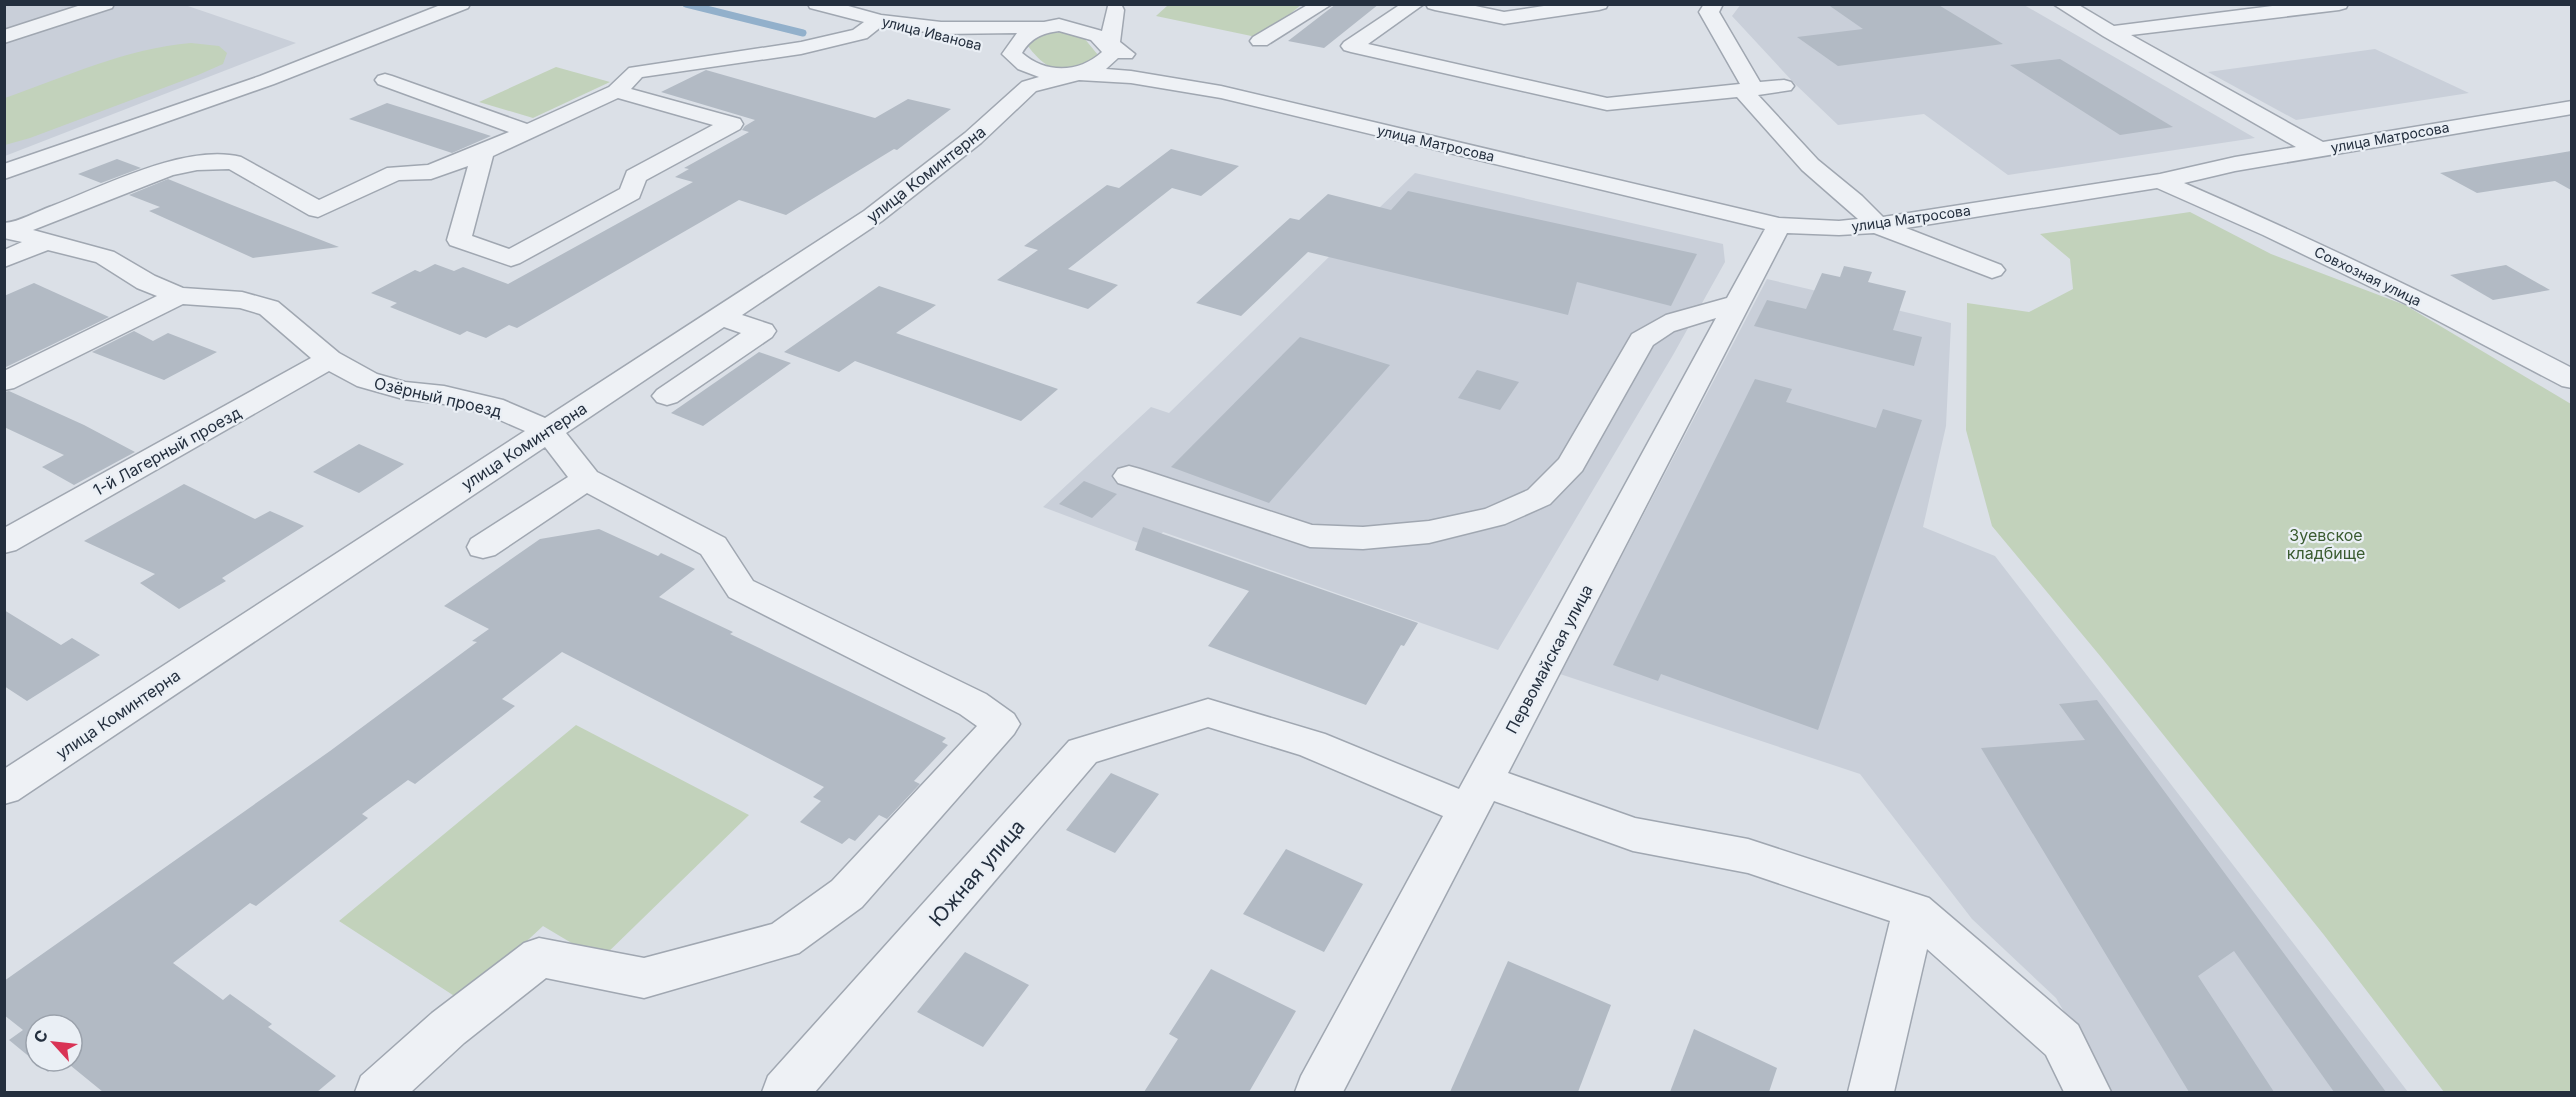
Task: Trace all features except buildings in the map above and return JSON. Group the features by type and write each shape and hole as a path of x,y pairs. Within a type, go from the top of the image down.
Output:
{"street":[{"path":"4,37 105,4"},
{"path":"4,172 267,80 461,4"},
{"name":"улица Иванова","path":"817,4 984,47 1020,67"},
{"path":"1260,41 1323,4"},
{"path":"1415,4 1351,46 1607,104 1784,86"},
{"path":"1435,4 1504,18 1599,4"},
{"path":"1714,4 1709,12 1749,91 1810,165 1854,201 1877,225 1992,270"},
{"path":"2062,4 2319,149"},
{"path":"2110,32 2338,4"},
{"path":"1020,67 1079,74 1102,65 1113,53 1110,45 1118,7 1051,26"},
{"path":"7,230 167,169 196,163 233,162 318,210 395,173 431,172 483,152 616,91 636,72 801,48 860,34 878,20 941,28 1051,26 1082,29 1102,38 1143,66 1210,90"},
{"name":"улица Коминтерна","path":"4,789 873,216 950,158 1010,106 1020,67 1020,39 1051,26"},
{"name":"улица Матросова","path":"1079,74 1131,77 1210,90 1779,225 1839,228 1877,225 2160,180 2319,149 2571,107"},
{"path":"385,80 527,131"},
{"path":"483,152 459,240 511,258 631,193 635,176 732,124 616,91"},
{"name":"Совхозная улица","path":"2160,180 2417,299 2571,380"},
{"name":"Первомайская улица","path":"1318,1092 1779,225"},
{"name":"Озёрный проезд","path":"7,230 105,257 146,282 179,296 242,300 269,308 329,359 367,380 403,390 444,395 493,406 548,430"},
{"path":"4,259 47,241"},
{"path":"4,382 179,296"},
{"path":"1129,476 1311,536 1364,538 1418,533 1494,517 1539,497 1571,464 1642,340 1654,329 1675,319 1720,310 1737,303"},
{"path":"667,396 762,331 722,317"},
{"name":"1-й Лагерный проезд","path":"4,542 329,359"},
{"path":"378,1092 448,1028 539,957 644,978 784,940 847,894 1001,724 973,704 741,589 713,546 586,479 548,430"},
{"path":"483,547 586,479"},
{"name":"Южная улица","path":"785,1092 1083,751 1208,713 1476,796"},
{"path":"1476,796 1526,794 1633,834 1748,856 1914,911 2062,1040 2088,1092"},
{"path":"1871,1092 1914,911"}],"shaded area":[{"path":"1741,4 2024,5 2255,138 2008,175 1924,114 1838,125 1795,84 1732,16"},
{"path":"5,5 185,5 296,43 5,156"},
{"path":"2375,49 2469,93 2296,120 2208,72"},
{"path":"1415,173 1723,244 1725,262 1673,355 1498,650 1163,532 1149,547 1043,507 1151,407 1169,413"},
{"path":"1767,279 1951,323 1946,426 1923,527 1995,556 2408,1092 2111,1092 2056,998 1972,919 1860,774 1560,674"}],"green space":[{"path":"1168,5 1301,5 1261,38 1156,16"},
{"path":"1068,32 1084,38 1098,55 1083,66 1055,67 1043,63 1028,46 1030,41 1050,33"},
{"path":"191,43 219,46 227,53 223,64 30,138 5,145 5,98 120,57"},
{"path":"556,67 610,82 533,118 479,102"},
{"name":"Зуевское кладбище","path":"2190,212 2271,254 2405,305 2571,404 2571,1092 2444,1092 2324,935 2101,657 1992,526 1966,430 1967,303 2029,312 2073,289 2070,259 2040,234"},
{"path":"576,725 749,815 600,960 543,926 462,1001 339,921"}],"waterway":[{"path":"686,4 803,33"}]}
